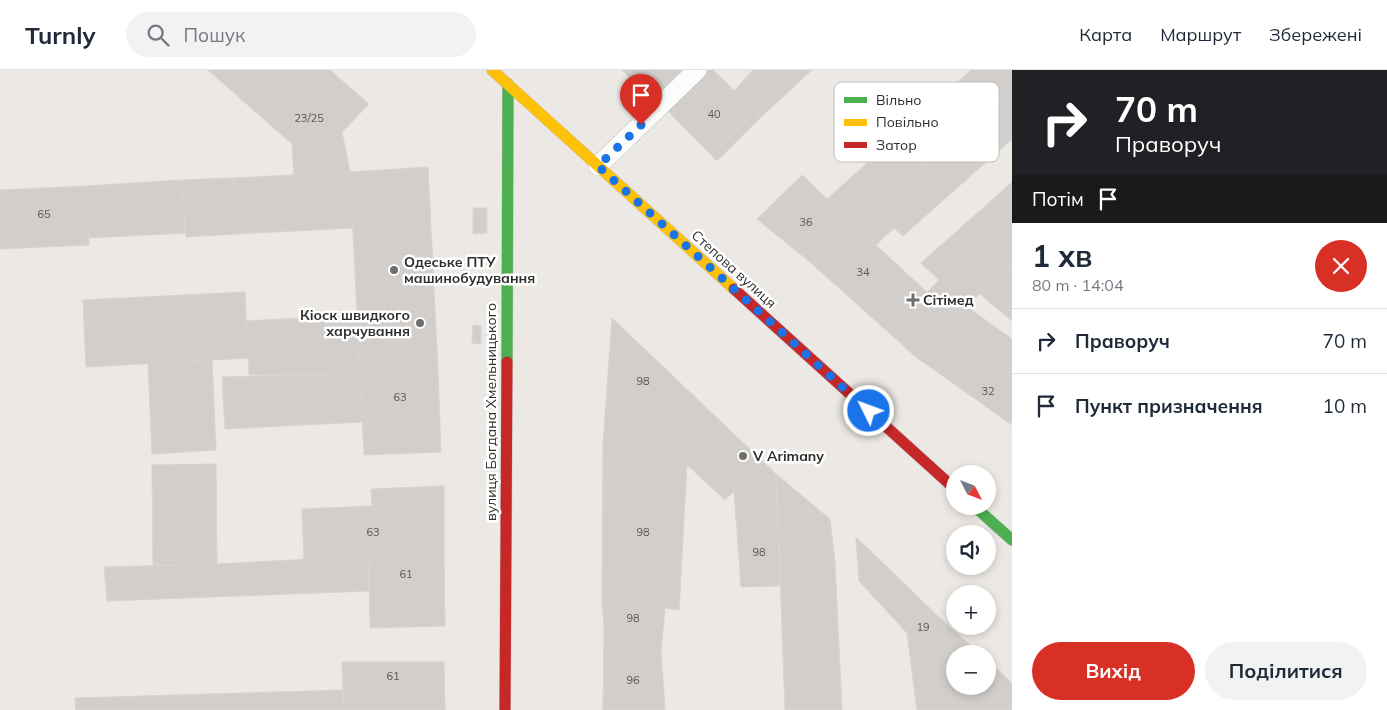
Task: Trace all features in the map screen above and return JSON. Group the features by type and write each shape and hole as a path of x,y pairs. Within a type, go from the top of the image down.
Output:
{"main road":[{"name":"Степова вулиця","path":"492,70 946,481"},
{"name":"вулиця Богдана Хмельницького","path":"505,710 508,84"},
{"path":"984,515 1012,540"}],"lane":[{"path":"598,166 697,70"}],"building":[{"path":"208,70 330,70 369,104 342,132 350,172 294,175 292,144"},
{"path":"622,70 693,70 658,106"},
{"path":"707,70 713,70 761,117 717,161 667,110"},
{"path":"753,70 812,70 761,117 734,91"},
{"path":"971,70 1012,70 1012,88 999,99 999,82 958,82"},
{"path":"1012,88 1012,139 999,151 999,99"},
{"path":"868,162 928,162 855,226 827,199"},
{"path":"928,162 986,162 903,236 894,228 876,245 855,226"},
{"name":"Одеське ПТУ машинобудування","path":"428,167 438,370 360,373 350,172"},
{"path":"350,172 353,228 236,234 233,178"},
{"path":"802,175 855,226 811,263 757,219"},
{"path":"233,178 236,234 186,237 182,180"},
{"path":"182,180 185,233 88,238 86,186"},
{"path":"1012,182 1012,264 966,306 916,357 811,263 855,226 927,292 939,280 921,263"},
{"path":"86,186 89,245 0,249 0,190"},
{"path":"473,208 487,208 487,233 473,234"},
{"path":"1012,264 1012,321 980,294"},
{"path":"245,292 248,358 86,367 83,300"},
{"path":"966,306 1012,339 1012,425 916,357"},
{"path":"357,315 360,373 249,375 246,321"},
{"path":"612,318 776,474 734,491 725,500 672,451 603,444"},
{"path":"473,325 481,326 481,344 472,343"},
{"path":"212,360 216,450 152,454 148,364"},
{"path":"438,370 441,452 364,455 360,373"},
{"path":"360,373 362,422 225,429 222,377"},
{"path":"603,444 672,451 687,465 679,610 602,600"},
{"path":"216,464 217,564 153,565 152,465"},
{"path":"776,474 830,519 835,562 778,518"},
{"path":"776,474 780,586 741,587 734,491"},
{"path":"444,486 444,555 304,560 302,509 372,506 371,489"},
{"path":"778,518 835,562 842,710 785,710"},
{"path":"856,537 944,622 946,645 946,695 951,695 953,710 917,710 907,633 859,581"},
{"path":"444,555 445,626 370,628 369,556"},
{"path":"369,556 369,591 107,601 104,567 217,564"},
{"path":"602,600 665,608 661,650 604,629"},
{"path":"944,622 946,624 946,635 959,635 970,645 946,645"},
{"path":"604,629 661,650 665,710 603,710"},
{"path":"342,662 444,662 445,710 344,710"},
{"path":"996,668 1012,683 1012,710 953,710 951,695 996,695"},
{"path":"343,690 344,710 76,710 75,698"}],"traffic: fast":[{"path":"507,362 508,84"},
{"path":"984,515 1012,540"}],"traffic: slow":[{"path":"492,70 734,289"}],"traffic: jam":[{"path":"734,289 946,481"},
{"path":"505,710 507,362"}],"place":[{"name":"Одеське ПТУ машинобудування","path":"394,270"},
{"name":"Сітімед","path":"913,300"},
{"name":"Кіоск швидкого харчування","path":"420,323"},
{"name":"V Arimany","path":"743,456"}],"route":[{"path":"641,125 598,166 869,411"}]}
